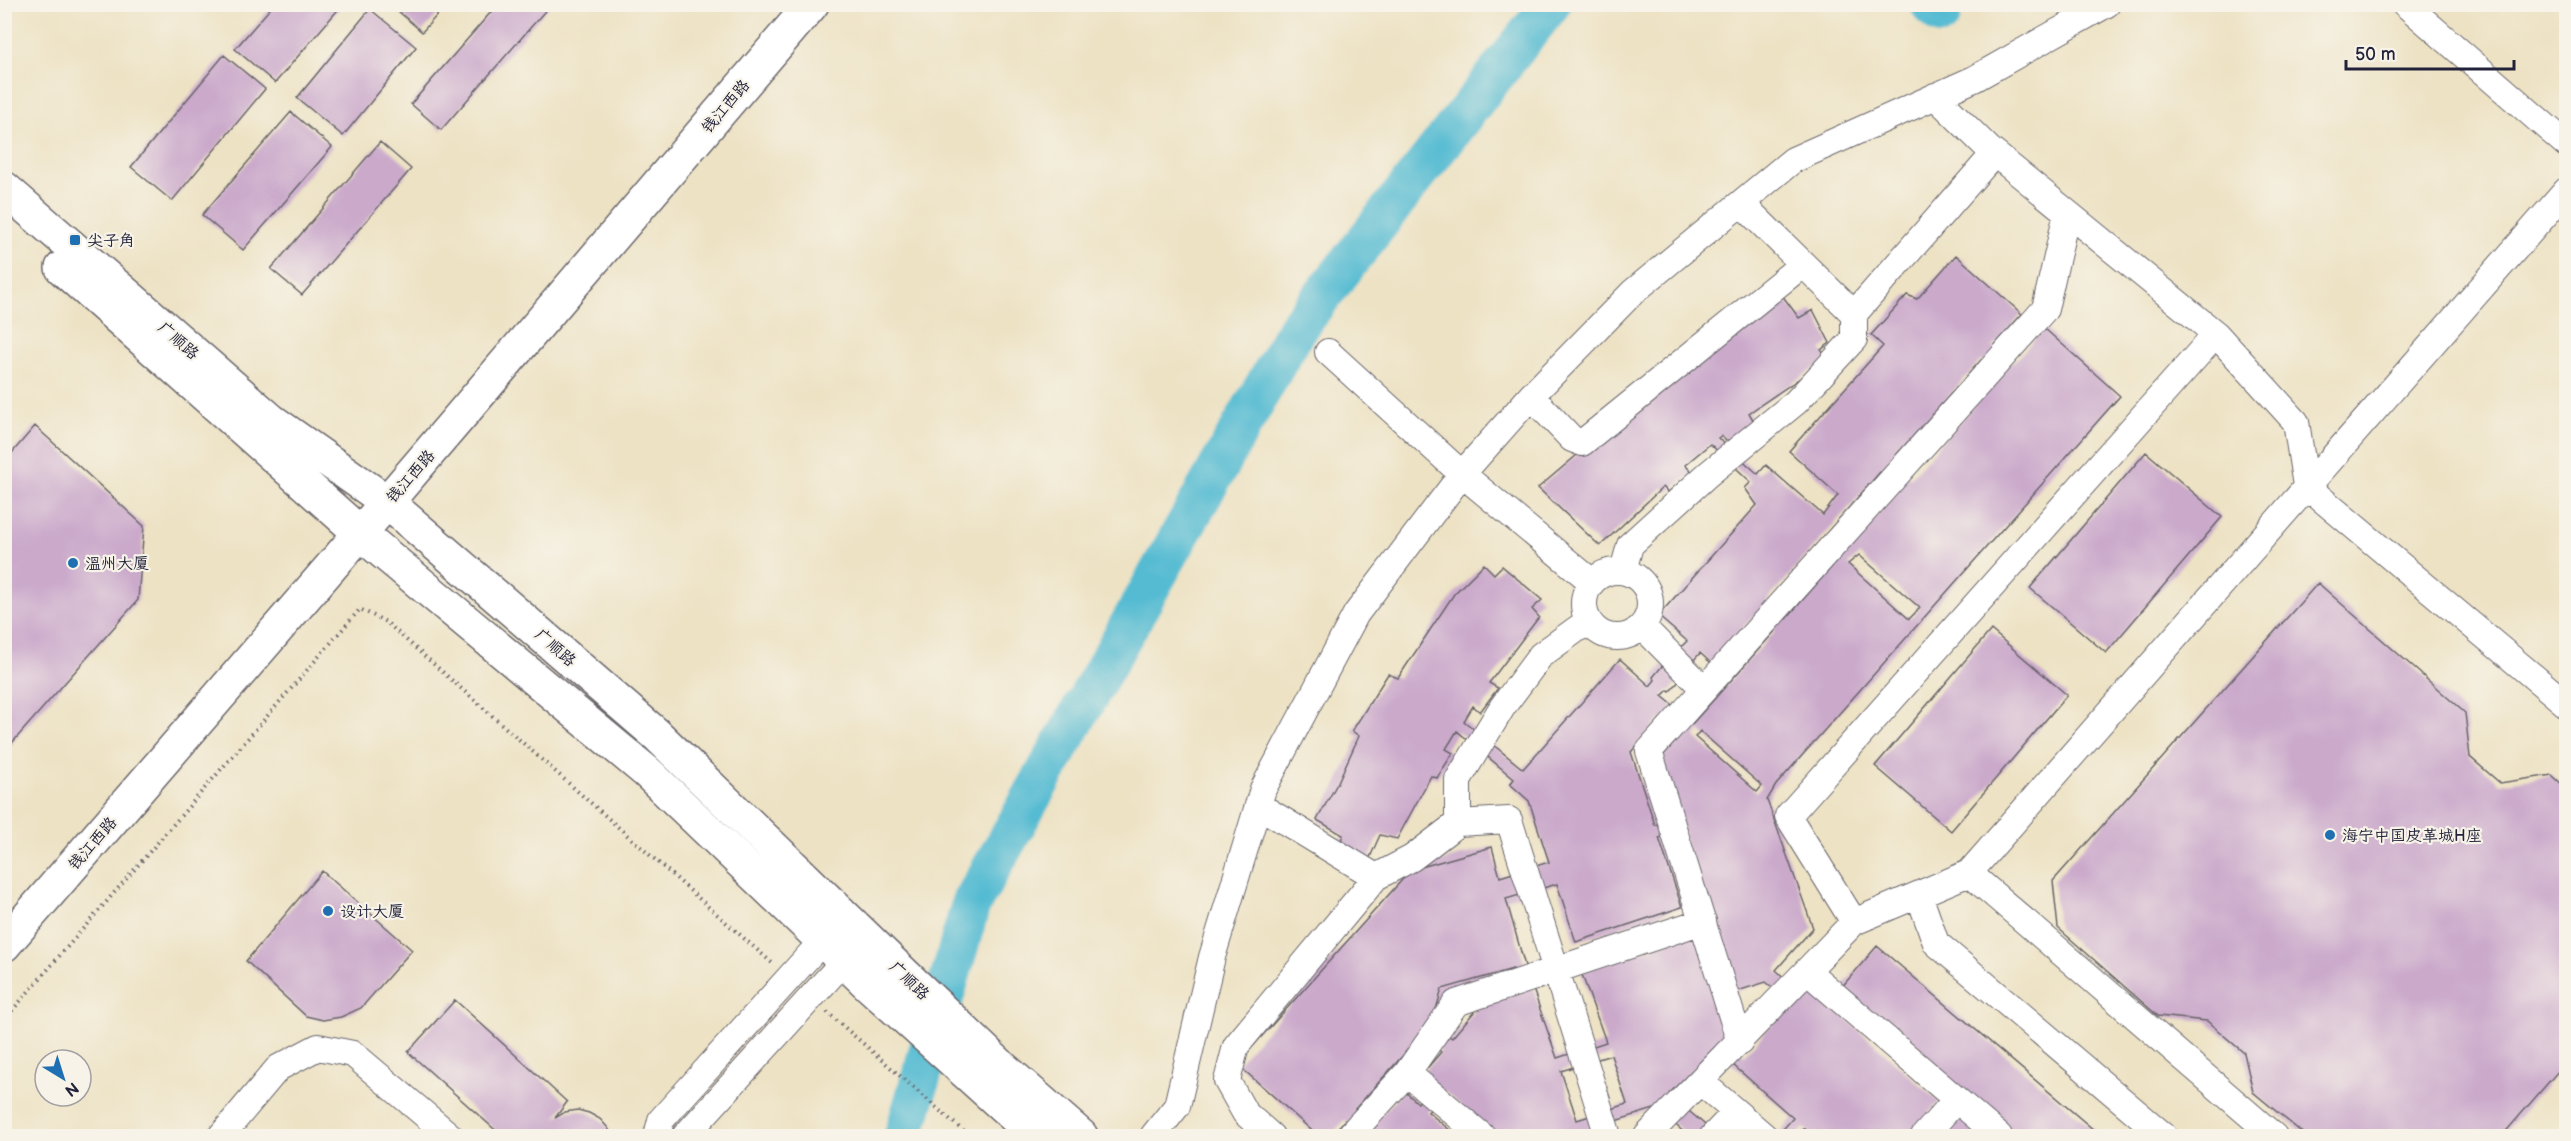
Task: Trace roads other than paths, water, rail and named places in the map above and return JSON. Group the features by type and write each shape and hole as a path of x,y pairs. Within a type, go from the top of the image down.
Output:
{"main road":[{"name":"钱江西路","path":"4,945 387,502 812,4"},
{"name":"广顺路","path":"4,188 272,421 387,502 657,735 845,939 870,986 992,1078 1081,1137"},
{"name":"广顺路","path":"4,216 360,533 845,939 899,969 992,1078 1036,1137"}],"street":[{"path":"2405,4 2566,144"},
{"path":"1153,1137 1177,1106 1212,957 1263,789 1356,614 1462,474 1531,396 1633,292 1793,160 1974,79 2100,8"},
{"path":"1935,96 1994,154 2216,334 2296,422 2306,486 2566,704"},
{"path":"1623,572 1630,544 1707,475 1796,402 1854,339 1854,314 1994,154"},
{"path":"1647,1137 1702,1083 1854,922 1969,873 2566,191"},
{"path":"1741,203 1854,314"},
{"path":"1740,1042 1649,751 2045,309 2067,213"},
{"path":"1531,396 1572,439 1582,443 1802,265"},
{"path":"1854,922 1788,816 2216,334"},
{"path":"1328,351 1462,474 1592,582"},
{"path":"1612,571 1623,572 1634,576 1643,584 1650,605 1648,616 1641,626 1624,637 1613,637 1594,629 1588,621 1583,601 1592,582 1601,575 1612,571"},
{"path":"1458,823 1458,780 1503,706 1540,655 1588,621"},
{"path":"1641,626 1704,689"},
{"path":"1258,805 1376,878"},
{"path":"1270,1137 1245,1113 1227,1081 1236,1046 1376,878 1412,858 1458,823 1509,820 1608,1137"},
{"path":"1969,873 2274,1137"},
{"path":"1918,895 1936,943 2164,1137"},
{"path":"1349,1137 1407,1073 1456,1003 1555,968 1703,921"},
{"path":"657,1137 661,1120 789,978 845,939"},
{"path":"685,1137 810,998 845,939"},
{"path":"1807,971 1999,1137"},
{"path":"221,1137 278,1068 318,1047 353,1054 450,1137"},
{"path":"1407,1073 1482,1137"},
{"path":"1702,1083 1764,1137"},
{"path":"1924,1137 1956,1100"},
{"path":"1713,1137 1736,1112"}],"waterway":[{"path":"904,1136 971,904 1297,328 1551,4"},
{"path":"1930,4 1941,15"}],"place":[{"name":"尖子角","path":"75,240"},
{"name":"温州大厦","path":"73,563"},
{"name":"海宁中国皮革城H座","path":"2330,835"},
{"name":"设计大厦","path":"328,911"}]}
